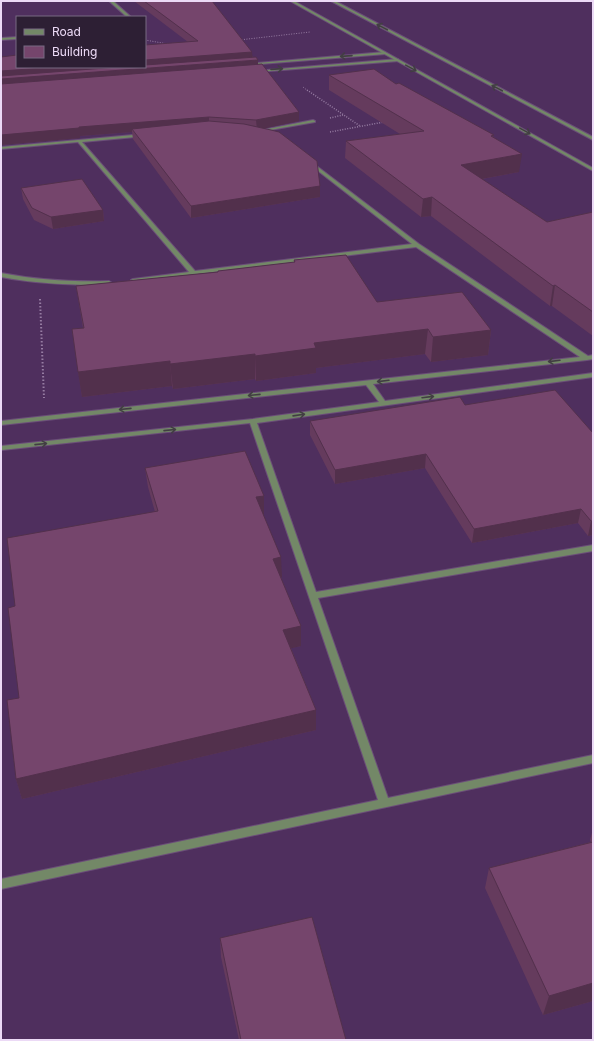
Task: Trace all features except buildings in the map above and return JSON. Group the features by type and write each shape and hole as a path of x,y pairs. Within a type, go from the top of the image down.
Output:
{"street":[{"path":"111,1 128,16"},
{"path":"292,1 593,170"},
{"path":"333,1 593,139"},
{"path":"1,39 16,38"},
{"path":"246,64 385,53"},
{"path":"248,72 398,60"},
{"path":"272,135 255,131 313,121"},
{"path":"1,148 150,134"},
{"path":"79,141 193,273"},
{"path":"306,159 417,245 590,357"},
{"path":"128,281 417,245"},
{"path":"1,274 39,282 73,284 113,283"},
{"path":"1,423 590,357"},
{"path":"1,447 253,421 590,376 593,382"},
{"path":"368,383 383,403"},
{"path":"253,421 384,803"},
{"path":"313,596 593,548"},
{"path":"1,884 593,759"}],"path":[{"path":"235,40 342,29"},
{"path":"146,40 170,44"},
{"path":"279,69 360,126"},
{"path":"329,132 390,121"},
{"path":"39,282 45,417"}]}
